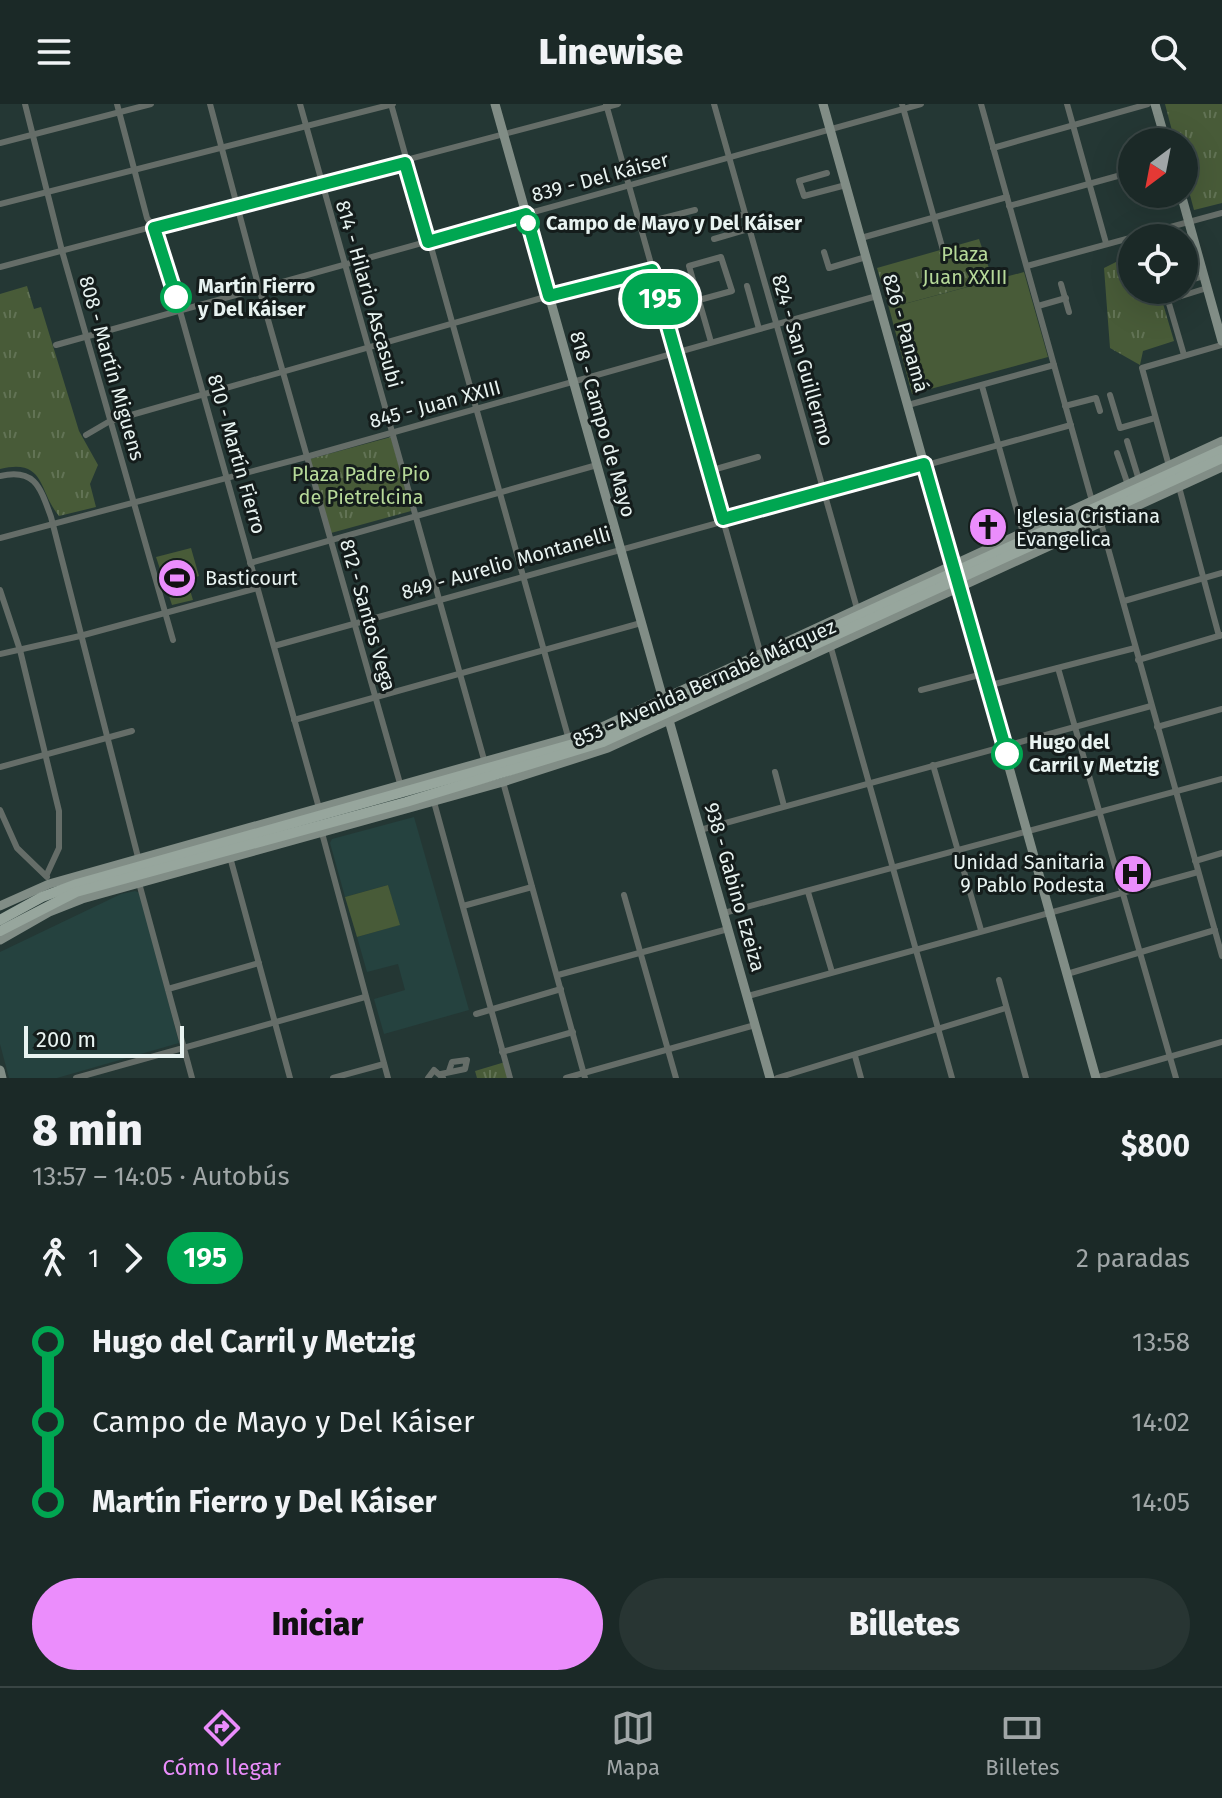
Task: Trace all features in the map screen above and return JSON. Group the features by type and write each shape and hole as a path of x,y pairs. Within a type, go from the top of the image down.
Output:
{"main road":[{"name":"853 - Avenida Bernabé Márquez","path":"955,576 1094,504 1222,450"},
{"name":"853 - Avenida Bernabé Márquez","path":"0,920 58,890 139,862 320,812 405,797 486,766 665,711 762,657 1222,458"},
{"path":"1133,499 1149,501"},
{"name":"853 - Avenida Bernabé Márquez","path":"0,931 76,892 582,749 860,616"},
{"path":"582,749 599,751"},
{"path":"268,839 290,842"}],"street":[{"name":"808 - Martín Miguens","path":"25,104 62,251 173,640"},
{"name":"810 - Martín Fierro","path":"117,104 147,218 154,228 180,311 320,812"},
{"path":"0,143 151,104"},
{"name":"812 - Santos Vega","path":"210,104 306,457 405,797"},
{"name":"814 - Hilario Ascasubi","path":"300,104 486,766"},
{"path":"0,204 392,104 405,163 570,742"},
{"name":"818 - Campo de Mayo","path":"495,104 665,711"},
{"path":"0,267 405,163 618,104"},
{"name":"824 - San Guillermo","path":"714,104 860,616"},
{"name":"826 - Panamá","path":"823,104 1096,1078"},
{"name":"839 - Del Káiser","path":"56,345 921,104"},
{"path":"981,104 1094,504"},
{"path":"1067,104 1106,243"},
{"path":"993,148 1148,104"},
{"path":"1155,104 1162,128"},
{"path":"607,106 762,657"},
{"path":"902,107 943,250"},
{"path":"827,173 799,181 804,196 846,185"},
{"path":"1009,206 1118,176"},
{"path":"861,238 1007,197"},
{"path":"1169,466 1142,368 1222,343 1218,312 1207,288 1185,208"},
{"path":"640,224 695,210"},
{"path":"1183,224 1222,213"},
{"path":"714,224 745,214"},
{"path":"714,239 748,229"},
{"path":"1027,266 1118,241"},
{"path":"824,252 829,268 866,257"},
{"path":"699,300 732,291 721,257 689,266 711,342"},
{"path":"86,435 110,421 549,296 652,270"},
{"path":"1198,278 1204,276"},
{"path":"1061,284 1069,312"},
{"path":"747,286 759,329"},
{"path":"1198,291 1207,288"},
{"name":"845 - Juan XXIII","path":"0,538 306,457 877,296"},
{"path":"1038,306 1066,298"},
{"path":"1169,304 1184,355"},
{"path":"908,405 1054,365"},
{"path":"982,386 1023,533"},
{"path":"1110,395 1120,428 1155,418"},
{"path":"1065,406 1096,398 1100,411"},
{"name":"849 - Aurelio Montanelli","path":"274,646 823,491 1071,425"},
{"path":"1127,441 1139,480"},
{"name":"853 - Avenida Bernabé Márquez","path":"0,940 63,906 322,833 405,797 434,802 599,751 665,711 831,648 1023,533 1094,504 1222,441"},
{"path":"1117,453 1128,485"},
{"path":"709,471 758,457"},
{"path":"250,563 597,465"},
{"name":"853 - Avenida Bernabé Márquez","path":"860,616 955,576 1101,523 1222,467"},
{"path":"0,476 18,472 27,475 39,490 53,524 139,862"},
{"path":"1138,660 1220,635 1179,487"},
{"path":"1101,523 1198,872 1218,932 1222,956"},
{"path":"1124,601 1222,573"},
{"path":"0,654 80,636 257,588"},
{"path":"0,590 20,650 46,754 61,833 48,879 17,848 0,810"},
{"path":"294,720 641,623"},
{"path":"831,648 952,1078"},
{"path":"987,686 1135,648"},
{"path":"1058,668 1176,1078"},
{"path":"921,690 983,674"},
{"path":"700,830 1151,706"},
{"path":"1157,727 1222,709"},
{"name":"938 - Gabino Ezeiza","path":"665,711 770,1078"},
{"path":"0,767 132,731"},
{"path":"933,765 981,930"},
{"path":"775,772 784,806"},
{"path":"724,913 1028,828 1222,779"},
{"path":"503,782 584,1076"},
{"path":"434,802 510,1078"},
{"path":"322,833 388,1078"},
{"path":"1195,861 1222,853"},
{"path":"230,857 290,1078"},
{"name":"853 - Avenida Bernabé Márquez","path":"0,906 48,879 139,862"},
{"path":"748,996 1198,872"},
{"path":"139,883 192,1078"},
{"path":"463,906 532,887"},
{"path":"808,892 832,972"},
{"path":"624,895 676,1078"},
{"path":"558,975 728,929"},
{"path":"1067,974 1218,932"},
{"path":"168,989 259,963"},
{"path":"999,980 1026,1078"},
{"path":"476,1014 561,989"},
{"path":"76,1078 93,1076 365,997"},
{"path":"777,1078 938,1029 946,1023 1006,1008"},
{"path":"566,1078 584,1076 755,1025"},
{"path":"502,1052 573,1032"},
{"path":"1096,1078 1222,1042"},
{"path":"855,1056 861,1078"},
{"path":"333,1078 384,1064"},
{"path":"0,1070 2,1078"},
{"path":"428,1078 434,1070 444,1074"}],"shaded area":[{"path":"414,817 469,1010 384,1034 374,999 405,990 398,964 367,972 357,937 399,925 388,885 345,897 330,843 332,839"},
{"path":"140,893 179,1043 57,1078 9,1078 0,1044 0,952 121,894"}],"green space":[{"path":"1165,104 1222,104 1222,203 1194,210 1198,208 1198,128 1171,128"},
{"name":"Plaza Juan XXIII","path":"979,239 993,280 889,308 877,268"},
{"path":"1118,261 1118,304 1163,304 1174,341 1143,351 1140,365 1110,348 1104,268"},
{"path":"1024,272 1048,357 912,394 889,308"},
{"path":"27,286 34,309 41,307 79,431 98,465 90,484 96,507 59,516 33,472 15,467 0,469 0,294"},
{"name":"Plaza Padre Pio de Pietrelcina","path":"391,437 411,511 331,533 310,459"},
{"name":"Basticourt","path":"191,548 199,576 187,580 193,600 172,605 156,557"},
{"path":"388,885 400,925 357,937 345,897"},
{"path":"505,1062 510,1078 477,1078 475,1071"}],"bus line":[{"name":"195","path":"176,297 154,228 405,163 428,242 526,214 549,296 652,270 723,519 924,464 1007,754"}],"place":[{"name":"Campo de Mayo y Del Káiser","path":"528,223"},
{"name":"Martín Fierro y Del Káiser","path":"176,297"},
{"name":"Iglesia Cristiana Evangelica","path":"988,527"},
{"name":"Basticourt","path":"177,578"},
{"name":"Hugo del Carril y Metzig","path":"1007,754"},
{"name":"Unidad Sanitaria 9 Pablo Podesta","path":"1133,874"}]}
